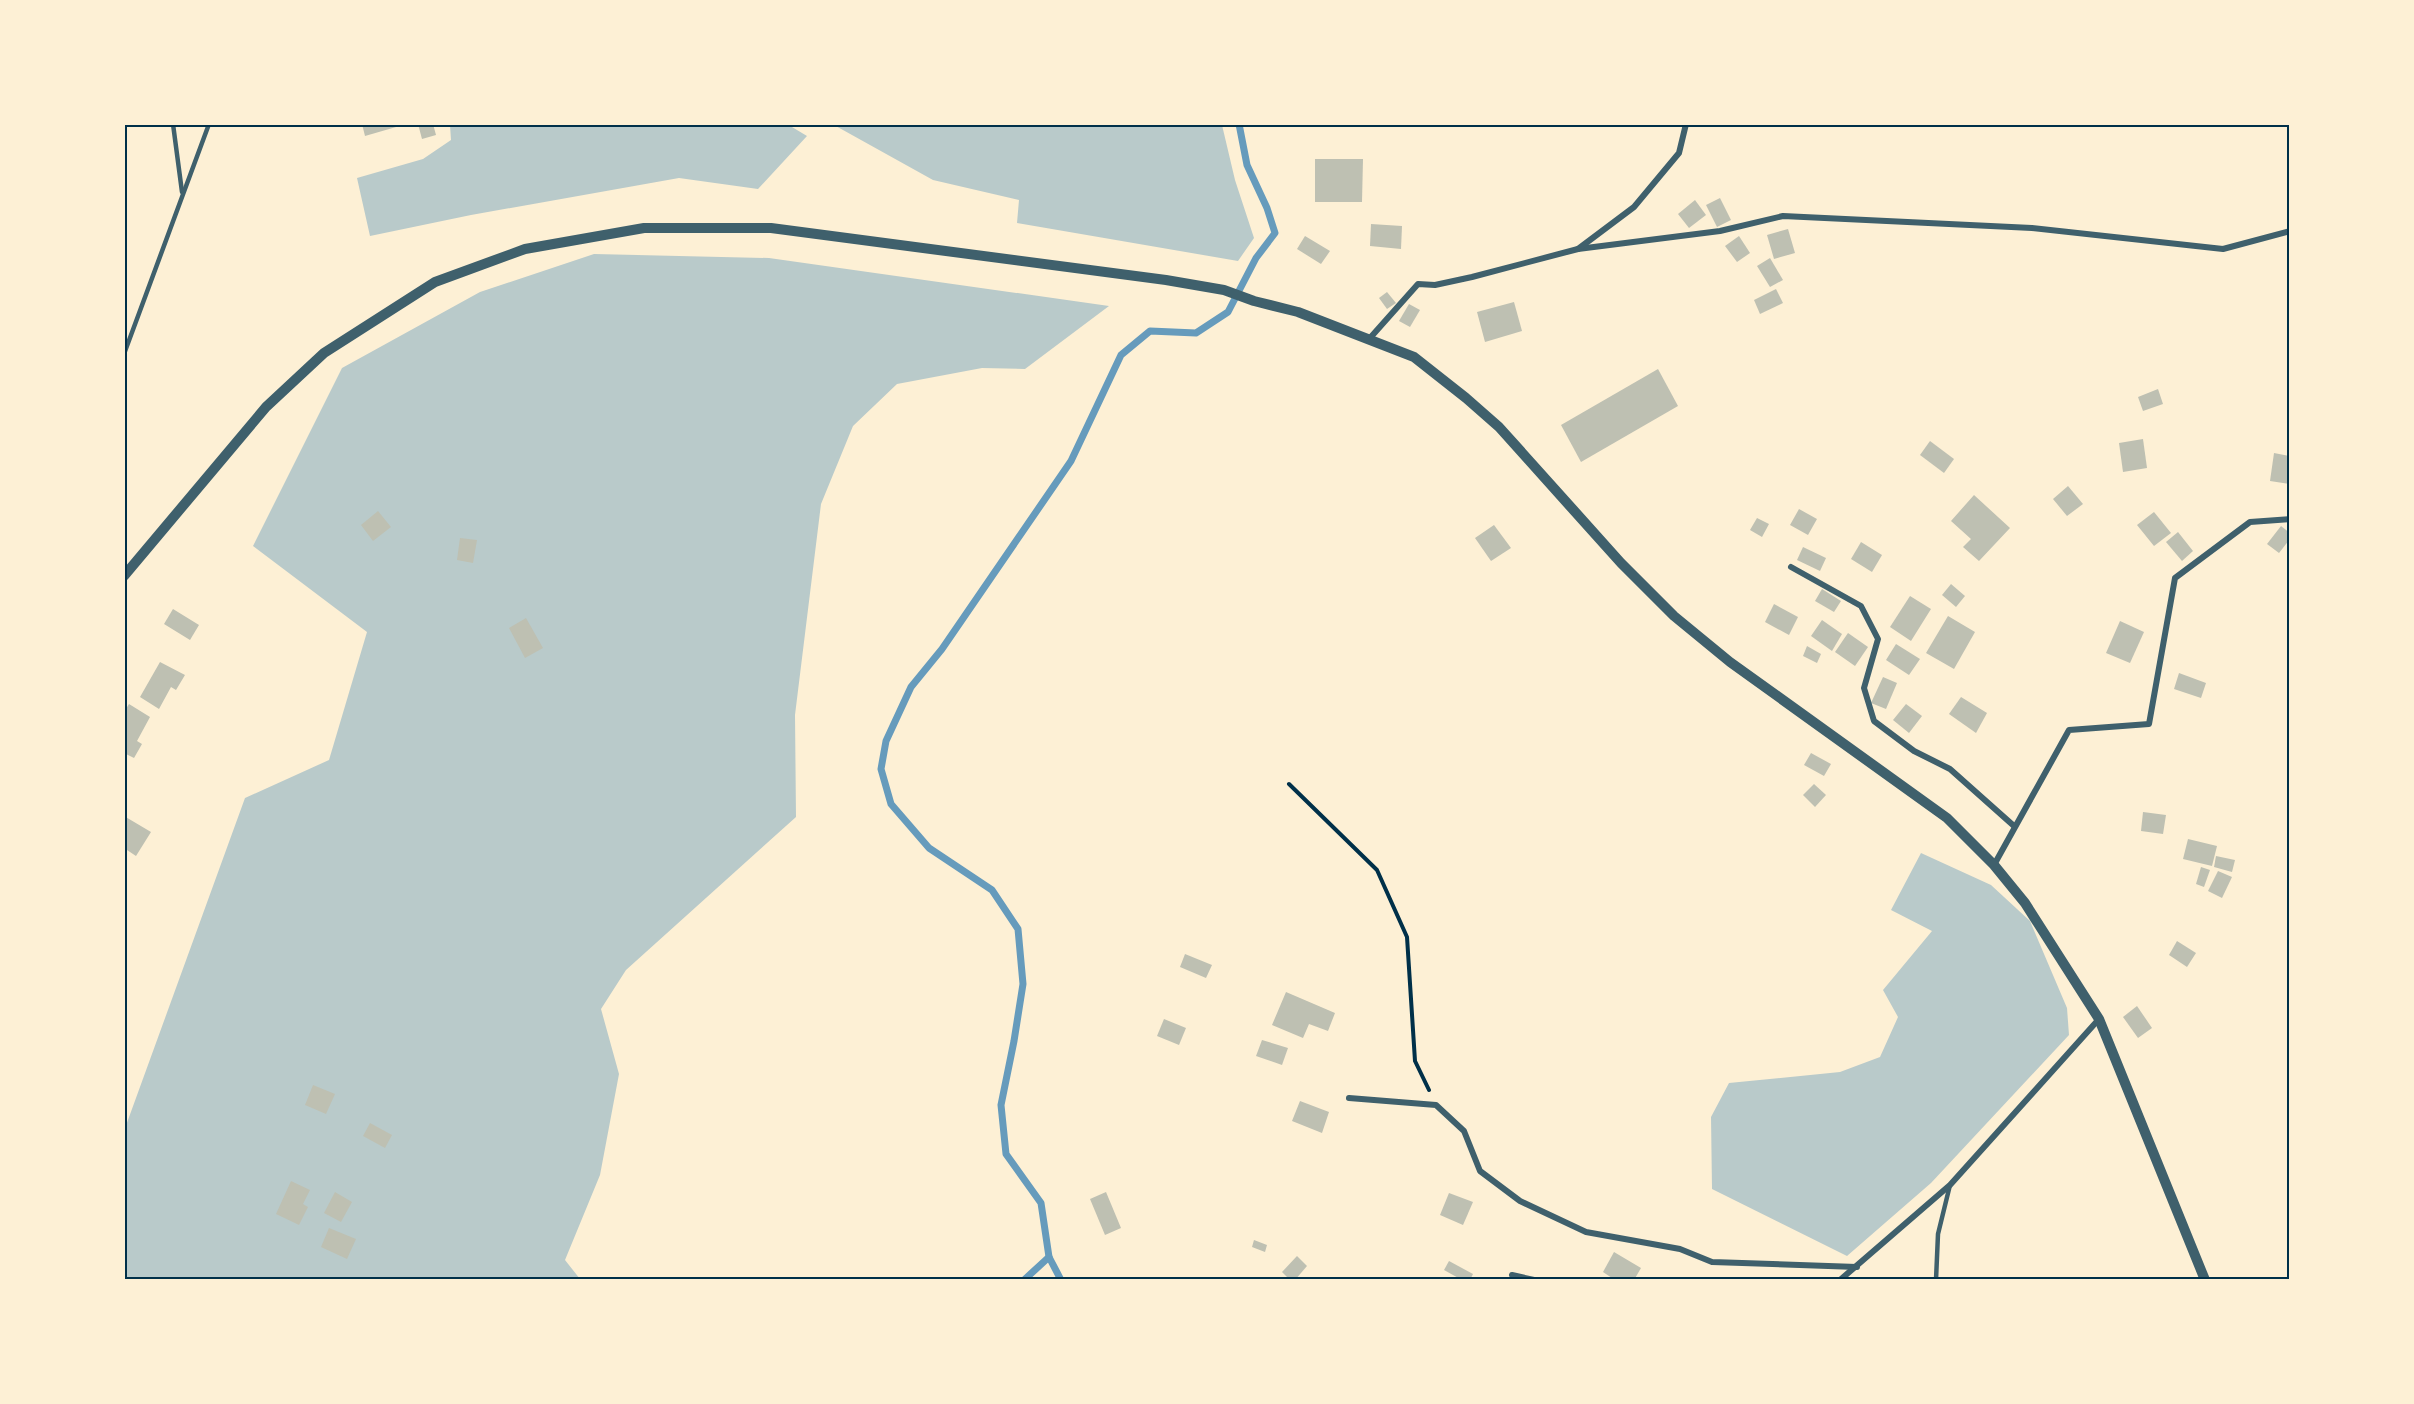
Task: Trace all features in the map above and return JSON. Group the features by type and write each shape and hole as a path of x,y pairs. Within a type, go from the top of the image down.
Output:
{"street":[{"path":"1578,249 1634,207 1679,153 1686,124"},
{"path":"1370,338 1418,284 1435,285 1472,277 1578,249 1720,231 1783,216 2032,228 2223,249 2289,231"},
{"path":"124,576 266,407 324,353 435,282 525,249 644,228 771,228 1166,280 1224,290 1298,312 1370,338 1414,357 1466,398 1499,427 1621,563 1674,616 1730,662 1947,818 1994,865 2025,903 2099,1018 2205,1280"},
{"path":"1994,865 2069,730 2149,724 2175,578 2250,522 2289,519"},
{"path":"1791,567 1861,606 1878,639 1864,688 1874,721 1914,751 1950,769 2014,826"},
{"path":"1840,1280 1950,1185 2099,1018"},
{"path":"1349,1098 1436,1105 1464,1131 1480,1171 1520,1201 1586,1232 1680,1249 1712,1262 1857,1267"},
{"path":"1512,1275 1534,1280"}],"lane":[{"path":"173,124 182,195"},
{"path":"124,354 209,124"},
{"path":"1936,1280 1938,1234 1950,1185"}],"path":[{"path":"1289,784 1377,870 1407,937 1415,1061 1436,1105"}],"shaded area":[{"path":"787,124 807,136 758,189 679,178 471,215 370,236 357,178 423,159 451,140 450,125"},
{"path":"834,125 1222,125 1235,180 1254,238 1238,261 1017,223 1019,200 933,180"},
{"path":"594,254 769,258 1109,306 1025,369 982,368 897,384 853,426 821,504 795,715 796,817 626,970 601,1009 619,1074 600,1175 565,1260 580,1279 125,1279 124,1131 245,798 329,760 367,632 253,546 342,368 480,292"},
{"path":"1921,853 1991,885 2030,921 2067,1008 2069,1035 1931,1183 1847,1256 1712,1189 1711,1117 1729,1083 1840,1072 1880,1057 1898,1017 1883,990 1932,931 1891,910"}],"building":[{"path":"362,124 403,124 403,125 365,136"},
{"path":"418,124 433,124 436,135 422,139"},
{"path":"1315,159 1363,159 1362,202 1315,202"},
{"path":"1720,198 1731,220 1717,227 1706,205"},
{"path":"1695,200 1706,215 1689,228 1678,214"},
{"path":"1371,224 1402,226 1401,249 1370,246"},
{"path":"1788,229 1795,253 1774,259 1767,235"},
{"path":"1305,236 1330,251 1321,264 1297,249"},
{"path":"1739,236 1750,253 1737,262 1725,246"},
{"path":"1770,258 1783,280 1770,287 1757,266"},
{"path":"1776,289 1783,303 1760,314 1754,300"},
{"path":"1387,292 1396,303 1387,309 1379,298"},
{"path":"1514,302 1522,331 1485,342 1477,312"},
{"path":"1409,304 1420,310 1410,327 1399,321"},
{"path":"1658,369 1678,406 1581,462 1561,425"},
{"path":"2158,389 2163,404 2143,411 2138,397"},
{"path":"2143,439 2147,468 2123,472 2119,443"},
{"path":"1930,441 1954,459 1944,473 1920,455"},
{"path":"2274,453 2290,456 2290,484 2270,481"},
{"path":"2068,486 2083,504 2067,516 2053,499"},
{"path":"1974,495 2010,528 1979,561 1963,547 1971,539 1951,521"},
{"path":"1799,509 1817,519 1808,535 1790,525"},
{"path":"378,511 391,527 373,541 361,525"},
{"path":"2154,512 2171,533 2154,546 2137,525"},
{"path":"1757,518 1769,524 1762,537 1750,530"},
{"path":"1494,525 1511,548 1491,561 1475,538"},
{"path":"2281,526 2290,533 2290,539 2279,553 2267,544"},
{"path":"2178,532 2193,551 2182,561 2166,542"},
{"path":"460,538 477,540 473,563 457,560"},
{"path":"1861,542 1882,555 1872,572 1851,559"},
{"path":"1803,547 1826,558 1820,571 1797,560"},
{"path":"1951,584 1965,596 1956,607 1942,595"},
{"path":"1822,589 1841,601 1834,612 1815,601"},
{"path":"1910,596 1931,609 1911,641 1890,627"},
{"path":"1774,604 1798,617 1789,635 1765,622"},
{"path":"173,609 199,625 190,640 164,624"},
{"path":"1948,616 1975,632 1954,669 1926,653"},
{"path":"526,618 543,648 525,658 509,628"},
{"path":"1822,620 1842,634 1832,651 1811,636"},
{"path":"2120,621 2144,632 2130,663 2106,653"},
{"path":"1848,633 1868,647 1855,666 1835,652"},
{"path":"1896,644 1920,659 1909,675 1886,660"},
{"path":"1807,646 1821,654 1817,663 1803,656"},
{"path":"160,662 185,675 176,690 171,687 159,709 140,697"},
{"path":"2179,673 2206,683 2201,698 2174,689"},
{"path":"1883,677 1897,683 1886,709 1871,703"},
{"path":"1961,697 1987,713 1976,733 1949,714"},
{"path":"129,704 150,717 137,741 142,744 134,758 124,753 124,712"},
{"path":"1906,704 1922,716 1909,733 1893,720"},
{"path":"1811,753 1831,764 1824,776 1804,765"},
{"path":"1814,784 1826,795 1815,807 1803,795"},
{"path":"2143,812 2166,815 2163,834 2141,831"},
{"path":"124,816 151,832 136,856 124,848"},
{"path":"2188,839 2217,846 2212,866 2183,859"},
{"path":"2216,856 2235,860 2232,872 2214,867"},
{"path":"2201,867 2210,870 2204,887 2196,884"},
{"path":"2218,871 2232,877 2222,898 2208,891"},
{"path":"2177,941 2196,953 2187,967 2169,955"},
{"path":"1185,954 1212,965 1206,978 1180,967"},
{"path":"1286,992 1335,1013 1328,1031 1309,1024 1303,1038 1272,1025"},
{"path":"2137,1006 2152,1028 2138,1038 2123,1017"},
{"path":"1164,1019 1186,1028 1179,1045 1157,1036"},
{"path":"1262,1040 1288,1048 1282,1065 1256,1056"},
{"path":"313,1085 335,1094 326,1114 305,1105"},
{"path":"1300,1101 1329,1112 1322,1133 1292,1121"},
{"path":"370,1123 392,1135 385,1148 363,1136"},
{"path":"291,1181 310,1190 303,1204 308,1207 299,1225 276,1214"},
{"path":"335,1192 352,1202 341,1222 324,1213"},
{"path":"1106,1192 1121,1228 1105,1235 1090,1199"},
{"path":"1449,1193 1473,1202 1463,1225 1440,1215"},
{"path":"329,1228 356,1239 347,1259 321,1247"},
{"path":"1254,1240 1267,1245 1265,1252 1252,1247"},
{"path":"1614,1252 1641,1268 1634,1280 1615,1280 1603,1272"},
{"path":"1297,1256 1307,1266 1295,1280 1290,1280 1282,1272"},
{"path":"1449,1261 1473,1274 1470,1280 1462,1280 1444,1270"}],"waterway":[{"path":"1061,1280 1049,1257 1041,1203 1006,1154 1001,1105 1023,984 1018,929 992,890 929,848 891,804 881,769 886,741 911,687 942,649 1071,461 1121,355 1150,331 1196,333 1228,312 1256,258 1275,233 1267,208 1247,165 1239,124"},
{"path":"1024,1280 1049,1257"}]}
